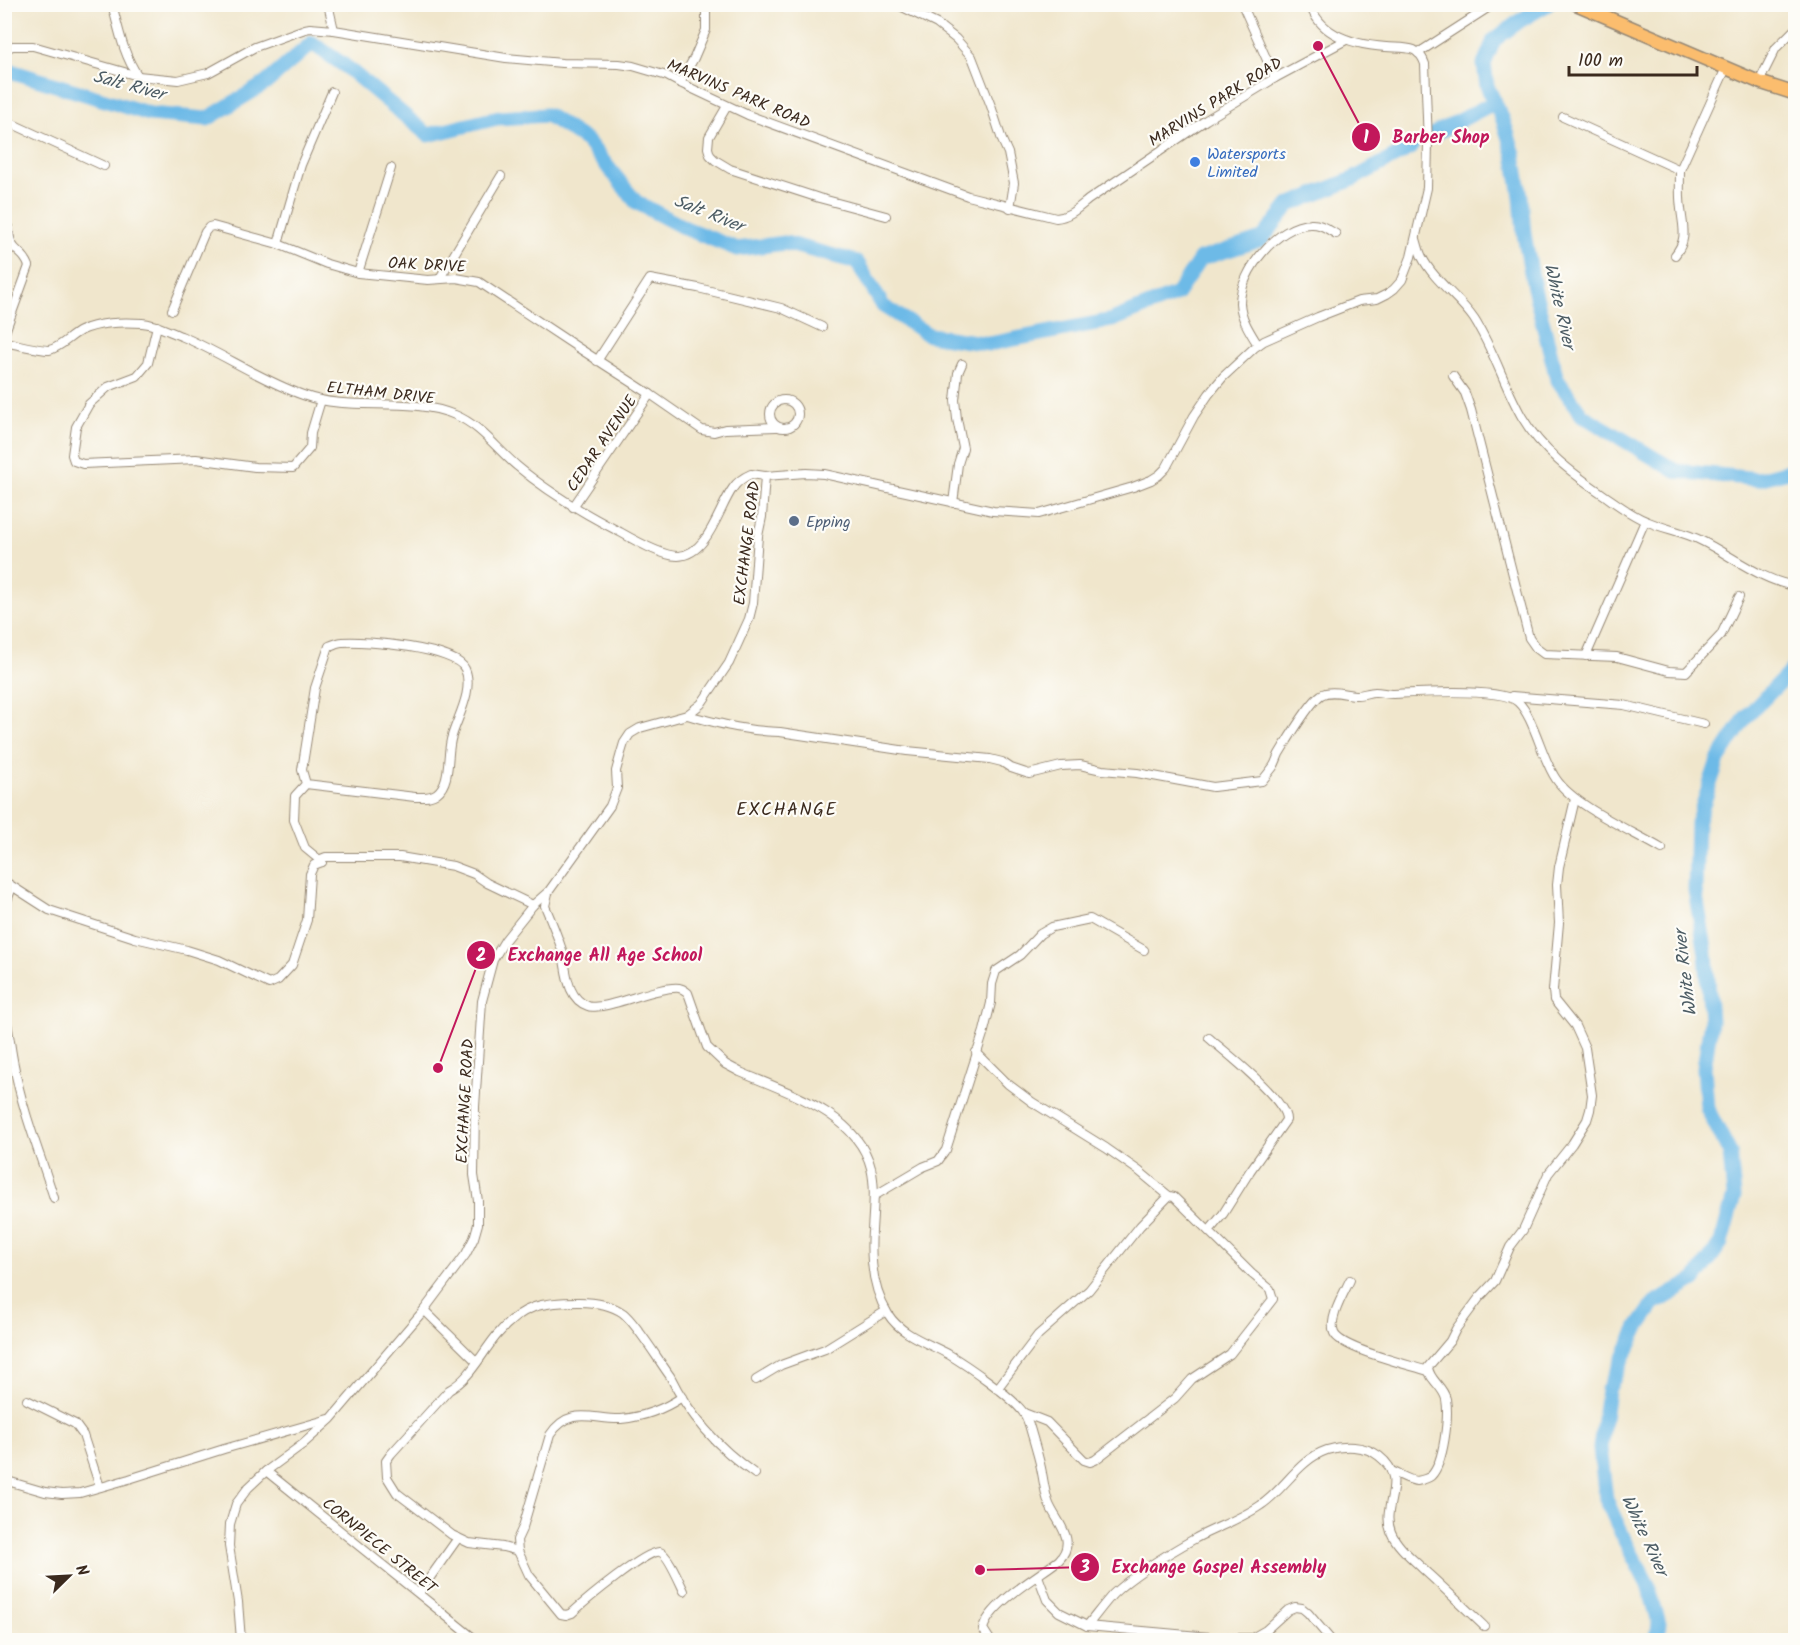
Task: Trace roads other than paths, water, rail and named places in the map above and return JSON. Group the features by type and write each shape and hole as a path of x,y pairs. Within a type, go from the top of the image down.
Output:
{"main road":[{"path":"1579,6 1759,82 1796,94"}],"street":[{"path":"112,4 124,51 138,76"},
{"path":"328,4 334,30"},
{"path":"680,83 706,30 706,4"},
{"path":"896,4 912,8 937,24 957,39 972,57 1008,153 1014,183 1010,208"},
{"path":"1242,4 1275,78"},
{"path":"1310,4 1321,24 1346,40 1368,45 1411,49 1418,53 1494,4"},
{"path":"1759,82 1776,48 1796,28"},
{"name":"MARVINS PARK ROAD","path":"4,49 13,46 33,46 138,76 178,80 214,70 255,47 305,29 334,30 506,58 562,63 619,64 667,76 727,106 968,196 1052,218 1064,217 1074,211 1206,120 1275,78 1346,40"},
{"name":"EXCHANGE ROAD","path":"241,1641 229,1546 229,1531 236,1504 248,1488 266,1471 303,1444 331,1419 424,1310 466,1254 478,1224 478,1201 474,1174 475,1107 482,1001 493,960 505,940 533,905 549,891 610,806 617,788 616,771 624,742 630,734 650,724 687,715 701,704 729,663 749,619 753,603 765,476 824,474 993,511 1039,514 1150,480 1166,468 1194,416 1223,377 1258,345 1359,301 1377,299 1394,289 1402,280 1411,257 1427,188 1425,64 1418,53"},
{"path":"1675,255 1682,246 1684,231 1680,208 1680,170 1726,68"},
{"path":"278,244 302,165 332,92"},
{"path":"727,106 709,137 708,148 715,160 730,169 819,198 886,216"},
{"path":"1563,117 1680,170"},
{"path":"4,120 104,166"},
{"path":"358,273 391,168"},
{"path":"440,278 501,176"},
{"path":"1258,345 1242,316 1240,301 1244,284 1257,259 1267,247 1295,228 1309,224 1321,225 1336,234"},
{"name":"OAK DRIVE","path":"172,310 204,232 209,226 213,226 278,244 327,264 358,273 428,280 470,279 488,286 702,430 714,432 725,429 776,427"},
{"path":"4,335 29,266 9,239 9,227"},
{"path":"1415,238 1422,256 1438,280 1466,307 1476,322 1509,394 1535,435 1562,464 1622,508 1645,521 1699,539 1764,576 1796,586"},
{"path":"597,361 650,279 781,308 822,327"},
{"name":"ELTHAM DRIVE","path":"4,342 47,350 97,325 125,322 157,326 192,340 292,390 321,400 346,404 424,408 453,414 482,432 515,464 543,487 573,507 634,541 678,556 692,551 702,541 716,522 733,488 751,474 765,476"},
{"path":"157,326 148,363 137,376 108,387 89,404 76,427 72,455 74,461 83,464 196,459 255,467 293,468 310,448 311,433 321,400"},
{"path":"953,503 958,464 963,448 955,400 958,373 962,363"},
{"path":"1453,376 1465,393 1471,410 1529,638 1536,648 1544,654 1617,657 1669,671 1686,672 1721,635 1739,597"},
{"name":"CEDAR AVENUE","path":"573,507 650,394"},
{"path":"789,400 796,405 799,413 795,424 784,429 776,427 770,416 771,408 776,402 789,400"},
{"path":"761,427 770,416"},
{"path":"1586,656 1645,521"},
{"path":"4,639 7,623"},
{"path":"343,642 388,644 440,654 463,664 468,679 466,696 452,736 444,784 437,793 415,797 306,784 302,770 315,688 329,646 343,642"},
{"path":"687,715 759,732 780,732 907,751 990,759 1029,774 1061,766 1080,765 1213,787 1262,781 1268,771 1273,768 1308,709 1321,695 1326,693 1357,695 1376,692 1391,694 1464,693 1624,705 1704,724"},
{"path":"1508,696 1522,707 1549,767 1562,787 1575,799 1662,849"},
{"path":"306,784 295,796 294,820 305,848 322,862"},
{"path":"1391,1471 1415,1481 1427,1479 1432,1475 1442,1452 1446,1400 1440,1385 1428,1371 1428,1366 1450,1341 1479,1298 1495,1281 1510,1247 1523,1230 1548,1174 1572,1144 1587,1120 1590,1110 1592,1095 1585,1048 1575,1026 1554,1000 1553,990 1559,923 1558,867 1575,799"},
{"path":"4,881 49,910 135,938 219,960 269,984 278,980 292,965 308,920 310,874 314,865 322,862 321,859 332,856 400,857 453,866 474,874 487,883 533,905"},
{"path":"4,909 12,887"},
{"path":"549,891 545,906 562,952 566,977 578,1000 587,1006 594,1007 616,1004 657,992 684,990 688,993 707,1047 717,1057 740,1072 809,1102 848,1130 859,1143 871,1169 874,1196 870,1248 877,1289 886,1311 894,1321 915,1338 947,1354 998,1389 1024,1413 1038,1453 1047,1500 1068,1543 1065,1554 1000,1604 988,1619 983,1629 990,1641"},
{"path":"874,1196 923,1167 938,1161 946,1150 989,1012 991,988 996,971 1020,955 1040,934 1052,927 1090,919 1144,950"},
{"path":"4,1010 14,1065 29,1124 54,1198"},
{"path":"1209,1038 1251,1074 1281,1104 1287,1114 1287,1120 1209,1231"},
{"path":"976,1052 1008,1084 1032,1102 1106,1148 1173,1197 1270,1289 1273,1295 1267,1308 1230,1354 1192,1379 1174,1398 1095,1460 1089,1462 1079,1456 1047,1422 1024,1413"},
{"path":"998,1389 1038,1335 1089,1290 1140,1226 1169,1196"},
{"path":"1350,1280 1336,1309 1334,1334 1341,1341 1355,1348 1428,1371"},
{"path":"518,1551 503,1547 469,1544 452,1535 397,1493 387,1477 386,1461 441,1398 466,1377 497,1334 513,1318 544,1303 594,1302 623,1313 663,1367 691,1414 733,1458 755,1474"},
{"path":"424,1310 477,1362"},
{"path":"756,1380 781,1365 825,1349 886,1311"},
{"path":"682,1397 669,1406 647,1414 621,1419 579,1415 556,1426 550,1435 524,1527 517,1540 518,1551 529,1575 561,1614 572,1613 641,1559 656,1552 666,1556 684,1591"},
{"path":"27,1400 79,1428 100,1487"},
{"path":"4,1480 45,1492 80,1493 331,1419"},
{"path":"1088,1626 1114,1594 1130,1580 1196,1539 1259,1507 1313,1457 1327,1450 1342,1447 1361,1448 1378,1455 1388,1464 1394,1493 1390,1508 1391,1533 1407,1554 1484,1626"},
{"name":"CORNPIECE STREET","path":"266,1471 476,1641"},
{"path":"419,1593 458,1538"},
{"path":"1038,1575 1047,1600 1059,1612 1088,1626 1221,1638 1252,1638 1295,1607 1302,1608 1308,1613 1331,1641"}],"waterway":[{"name":"White River","path":"1548,4 1494,40 1484,64 1487,86 1503,120 1514,154 1524,234 1534,288 1557,379 1582,415 1676,471 1758,479 1796,469"},
{"name":"Salt River","path":"4,69 150,114 207,119 266,83 312,43 345,66 428,135 497,118 547,115 587,141 636,202 685,228 737,249 785,243 857,262 883,306 929,335 989,344 1112,320 1177,294 1200,259 1262,239 1289,205 1353,179 1411,148"},
{"name":"Salt River","path":"1432,135 1495,102"},
{"name":"White River","path":"1657,1640 1659,1623 1648,1585 1606,1499 1600,1448 1608,1390 1638,1327 1654,1304 1695,1280 1721,1243 1734,1196 1730,1153 1707,1108 1704,1068 1711,1021 1706,954 1695,890 1697,823 1718,760 1746,717 1796,666"}],"place":[{"name":"Barber Shop","path":"1318,46"},
{"name":"Watersports Limited","path":"1195,162"},
{"name":"Epping","path":"794,521"},
{"name":"Exchange All Age School","path":"438,1068"},
{"name":"Exchange Gospel Assembly","path":"980,1570"}],"district":[{"name":"EXCHANGE","path":"787,809"}]}
